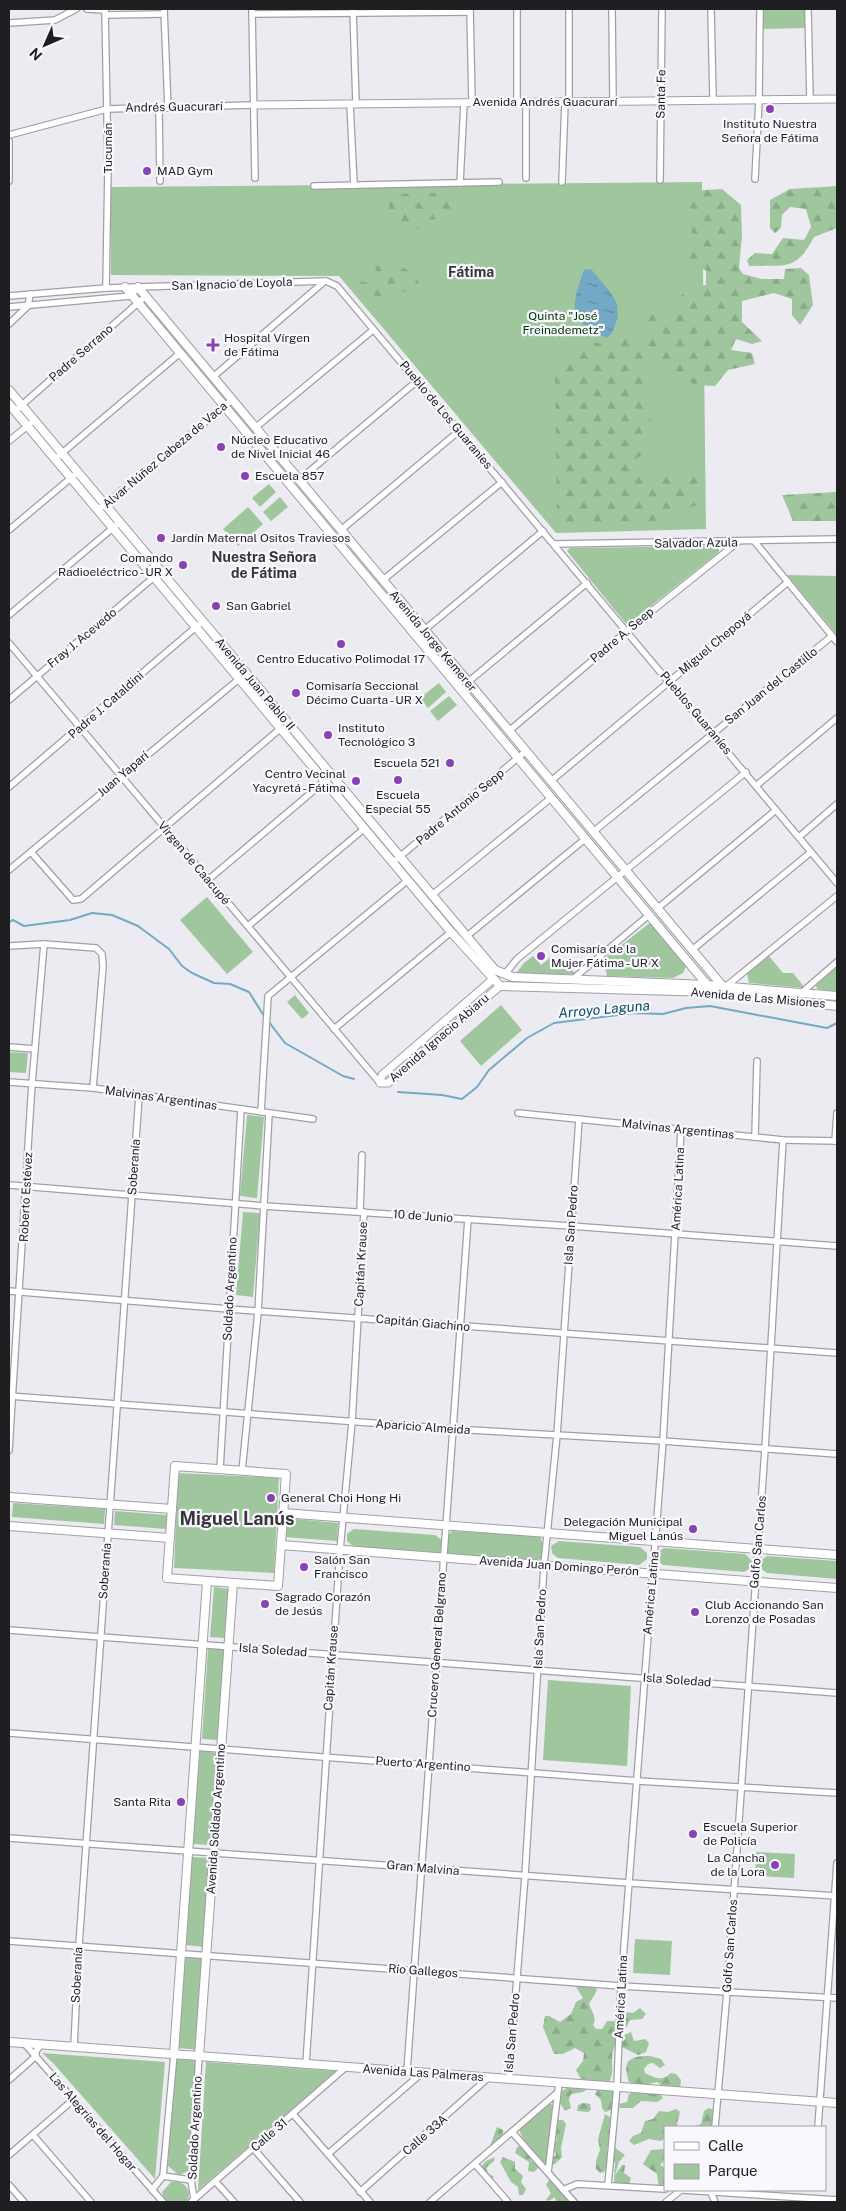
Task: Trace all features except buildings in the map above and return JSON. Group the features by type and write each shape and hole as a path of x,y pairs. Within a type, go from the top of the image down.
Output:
{"main road":[{"name":"Avenida Jorge Kemerer","path":"125,287 137,304 707,985 730,994"},
{"name":"Avenida Jorge Kemerer","path":"138,287 658,908 692,950 719,991"},
{"name":"Avenida Juan Pablo II","path":"9,390 495,970 505,974"},
{"name":"Avenida Juan Pablo II","path":"9,404 451,932 492,980 500,986"},
{"name":"Avenida de Las Misiones","path":"505,974 514,977 707,985 719,991"},
{"name":"Avenida Ignacio Abiaru","path":"492,980 505,974"},
{"name":"Avenida Ignacio Abiaru","path":"500,986 504,981 505,974"},
{"name":"Avenida de Las Misiones","path":"500,986 837,996"},
{"name":"Avenida de Las Misiones","path":"730,994 837,1006"},
{"path":"175,1466 220,1469 286,1474 278,1586 167,1578 175,1466"},
{"path":"9,1498 172,1509"},
{"path":"283,1513 837,1555"},
{"path":"9,1526 170,1538"},
{"name":"Avenida Juan Domingo Perón","path":"281,1545 837,1588"},
{"name":"Avenida Soldado Argentino","path":"174,2054 208,1581"},
{"name":"Avenida Soldado Argentino","path":"200,2056 233,1583"},
{"name":"Avenida Las Palmeras","path":"9,2042 837,2103"}],"street":[{"path":"9,23 55,20 76,9"},
{"path":"87,9 106,11 164,11 168,108"},
{"path":"517,9 517,102"},
{"path":"562,182 567,102 569,9"},
{"path":"612,9 613,101"},
{"name":"Santa Fe","path":"660,180 662,9"},
{"path":"711,9 713,100"},
{"path":"755,179 759,100 760,9"},
{"path":"808,9 810,99"},
{"path":"256,178 252,11 470,10 472,102"},
{"name":"Tucumán","path":"106,11 106,288"},
{"path":"352,11 354,185"},
{"name":"Avenida Andrés Guacurarí","path":"253,105 837,99"},
{"path":"526,102 526,178"},
{"path":"460,183 464,103"},
{"name":"Andrés Guacurarí","path":"9,136 107,109 253,105"},
{"path":"158,109 160,181"},
{"path":"9,141 9,181"},
{"path":"314,186 499,182"},
{"path":"213,377 326,281"},
{"name":"San Ignacio de Loyola","path":"9,296 125,287 326,281"},
{"name":"Pueblo de Los Guaraníes","path":"326,281 337,286 554,544"},
{"path":"9,307 131,296 138,287"},
{"path":"9,324 28,306 30,294"},
{"name":"Padre Serrano","path":"15,411 146,296"},
{"path":"255,428 373,330"},
{"path":"55,459 179,354"},
{"path":"299,480 416,381"},
{"name":"Alvar Núñez Cabeza de Vaca","path":"98,510 232,400"},
{"path":"9,442 35,420"},
{"path":"341,530 459,431"},
{"path":"9,530 78,472"},
{"path":"383,580 502,482"},
{"name":"Alvar Núñez Cabeza de Vaca","path":"9,615 120,522"},
{"path":"416,637 543,531"},
{"name":"Salvador Azula","path":"554,544 755,542 837,539"},
{"name":"Padre A. Seep","path":"509,731 627,631 738,542"},
{"path":"755,542 837,642"},
{"name":"Pueblos Guaraníes","path":"554,544 837,882"},
{"name":"Fray J. Acevedo","path":"9,700 154,577"},
{"name":"Miguel Chepoyá","path":"551,781 788,582"},
{"path":"468,682 586,583"},
{"name":"Padre J. Cataldini","path":"9,787 203,622"},
{"name":"San Juan del Castillo","path":"594,832 832,636"},
{"name":"Vírgen de Caacupé","path":"9,643 380,1083"},
{"name":"Juan Yaparí","path":"9,870 239,679"},
{"path":"757,785 837,718"},
{"path":"31,852 73,900 80,898 281,728"},
{"name":"Padre Antonio Sepp","path":"393,862 526,751"},
{"name":"Avenida Ignacio Abiaru","path":"505,974 517,960 746,772"},
{"path":"208,880 332,775"},
{"path":"432,895 551,798"},
{"path":"799,837 837,804"},
{"path":"658,908 776,810"},
{"path":"248,926 365,828"},
{"path":"467,936 585,839"},
{"path":"692,950 811,852"},
{"path":"261,1112 268,996 408,880"},
{"path":"719,991 837,896"},
{"path":"574,978 649,915"},
{"path":"334,1029 451,932"},
{"path":"9,946 44,944 96,948 102,954 103,966 93,1088"},
{"name":"Roberto Estévez","path":"9,1450 32,1083 44,944"},
{"path":"800,994 837,962"},
{"name":"Avenida Ignacio Abiaru","path":"492,980 382,1075 380,1083 388,1083 500,986"},
{"path":"9,1046 35,1049"},
{"path":"755,1137 757,1061"},
{"name":"Malvinas Argentinas","path":"9,1082 93,1088 138,1096 313,1119"},
{"name":"Soberanía","path":"74,2046 79,1945 138,1096"},
{"name":"Soldado Argentino","path":"220,1469 230,1310 234,1203 241,1109"},
{"name":"Malvinas Argentinas","path":"518,1113 783,1140 836,1141"},
{"path":"836,1141 837,1113"},
{"path":"242,1471 258,1312 269,1114"},
{"name":"Isla San Pedro","path":"509,2079 525,1876 544,1565 557,1435 579,1119"},
{"name":"América Latina","path":"608,2185 617,2087 621,1986 663,1441 681,1130"},
{"name":"Golfo San Carlos","path":"715,2126 727,1992 765,1449 783,1140"},
{"name":"Capitán Krause","path":"306,2064 332,1654 342,1518 352,1422 362,1212 362,1155"},
{"name":"10 de Junio","path":"9,1185 264,1206 837,1246"},
{"name":"Crucero General Belgrano","path":"407,2072 442,1558 446,1526 468,1219"},
{"name":"Capitán Giachino","path":"9,1291 230,1310 461,1327 564,1332 837,1353"},
{"name":"Aparicio Almeida","path":"11,1396 248,1412 352,1422 663,1441 837,1454"},
{"name":"Isla Soledad","path":"9,1630 837,1693"},
{"name":"Puerto Argentino","path":"9,1733 638,1781 837,1793"},
{"name":"Gran Malvina","path":"9,1838 319,1859 525,1876 836,1896"},
{"path":"818,2126 837,1862"},
{"name":"Río Gallegos","path":"9,1941 181,1952 621,1986 837,1998"},
{"name":"Las Alegrías del Hogar","path":"24,2042 163,2202"},
{"path":"9,2080 36,2056 36,2051 42,2044"},
{"name":"Soldado Argentino","path":"163,2176 174,2054"},
{"name":"Soldado Argentino","path":"192,2201 191,2180 200,2056"},
{"name":"Calle 31","path":"192,2201 346,2067"},
{"path":"328,2154 422,2072"},
{"name":"Calle 33A","path":"360,2192 489,2078"},
{"path":"548,2172 559,2083"},
{"path":"430,2202 438,2200 474,2164 557,2093"},
{"path":"9,2156 74,2099"},
{"path":"293,2114 370,2202"},
{"path":"512,2132 574,2202"},
{"path":"33,2135 91,2202"},
{"path":"253,2148 300,2202"},
{"path":"474,2164 508,2202"},
{"path":"152,2190 163,2176 191,2180"},
{"path":"215,2181 234,2202"},
{"path":"563,2190 577,2184 664,2189"},
{"path":"9,2185 24,2202"},
{"path":"666,2202 681,2191"},
{"path":"720,2191 813,2200 837,2200"}],"green space":[{"path":"761,9 806,9 807,28 761,29"},
{"name":"Quinta \"José Freinademetz\"","path":"702,182 706,529 556,533 339,276 111,275 110,187"},
{"path":"837,186 837,228 814,237 801,256 795,261 780,265 749,266 747,260 755,253 772,254 783,238 804,240 811,227 806,209 790,207 782,215 781,228 775,233 770,228 770,200 790,189"},
{"path":"722,189 741,205 742,236 739,268 743,274 762,279 784,279 785,269 801,268 809,275 813,305 800,325 792,315 792,299 774,293 742,301 742,322 762,341 752,344 736,339 731,350 752,353 755,364 728,370 715,386 694,385 678,372 651,364 646,344 647,314 659,313 668,318 678,309 679,298 689,287 706,285 706,270 688,266 685,248 692,234 690,191"},
{"path":"448,193 454,207 452,217 427,220 418,229 404,227 389,210 389,194"},
{"path":"394,263 415,274 420,287 410,287 398,297 360,295 351,279 379,285 375,266"},
{"path":"574,335 604,345 627,337 642,351 651,377 642,396 655,432 643,454 628,465 636,473 660,476 679,471 699,478 698,505 675,512 664,527 557,527 555,363 566,361 575,350"},
{"path":"269,484 276,492 260,507 252,498"},
{"path":"837,492 837,521 793,521 782,495"},
{"path":"280,497 288,507 271,521 263,512"},
{"path":"248,507 263,524 238,546 223,529"},
{"path":"719,546 719,552 627,625 567,551 570,548"},
{"path":"787,575 837,576 837,635"},
{"path":"439,683 446,692 428,708 420,698"},
{"path":"449,696 457,705 438,721 430,711"},
{"path":"207,897 253,952 227,974 180,920"},
{"path":"651,922 688,962 683,973 673,978 607,976 605,958"},
{"path":"533,956 541,965 551,957 559,963 568,965 575,974 513,977 524,963"},
{"path":"769,956 783,973 793,973 805,988 749,983 747,973"},
{"path":"837,967 837,992 817,989 816,985"},
{"path":"295,995 309,1013 302,1019 287,1002"},
{"path":"501,1005 522,1030 481,1066 460,1041"},
{"path":"9,1052 28,1053 26,1073 9,1072"},
{"path":"247,1115 264,1117 257,1198 240,1196"},
{"path":"243,1212 260,1213 253,1297 236,1295"},
{"path":"178,1473 279,1478 274,1573 174,1568"},
{"path":"13,1503 105,1509 104,1524 12,1517"},
{"path":"115,1511 167,1515 166,1529 114,1525"},
{"path":"286,1518 338,1523 337,1541 284,1537"},
{"path":"354,1529 435,1535 443,1541 443,1547 438,1554 434,1554 353,1546 347,1541 347,1534"},
{"path":"452,1531 540,1536 543,1545 541,1559 535,1561 449,1555 446,1552 447,1538"},
{"path":"559,1541 640,1547 647,1553 647,1559 639,1565 558,1558 552,1553 551,1546"},
{"path":"664,1548 745,1554 752,1561 752,1567 744,1572 663,1565 657,1560 656,1553"},
{"path":"767,1556 837,1561 837,1579 767,1573 760,1568 760,1561"},
{"path":"214,1587 229,1589 225,1638 210,1637"},
{"path":"208,1648 224,1649 218,1740 202,1739"},
{"path":"548,1680 631,1686 627,1766 543,1760"},
{"path":"200,1751 217,1753 211,1845 193,1844"},
{"name":"La Cancha de la Lora","path":"756,1852 795,1854 794,1878 755,1876"},
{"path":"192,1857 211,1858 205,1947 185,1945"},
{"path":"635,1939 672,1941 670,1975 633,1973"},
{"path":"185,1956 205,1958 199,2050 178,2048"},
{"path":"579,1983 593,1985 597,1990 589,2004 594,2017 593,2025 596,2029 602,2029 607,2021 615,2021 625,2012 633,2013 640,2008 646,2014 642,2019 630,2020 616,2043 612,2059 612,2074 608,2083 581,2079 576,2070 583,2061 584,2053 575,2048 563,2054 554,2054 543,2027 545,2016 560,2022 571,2014 576,2002 583,1998 576,1987"},
{"path":"631,2032 634,2041 645,2039 649,2043 646,2052 638,2055 620,2046 622,2036"},
{"path":"42,2053 165,2062 155,2179 54,2064"},
{"path":"650,2056 661,2059 665,2065 660,2068 653,2063 648,2064 644,2069 645,2073 658,2078 664,2078 671,2073 676,2074 681,2080 680,2090 668,2090 657,2082 642,2086 629,2082 626,2069 629,2061 636,2057"},
{"path":"187,2057 197,2062 191,2170 179,2175 168,2166 175,2060"},
{"path":"206,2062 336,2071 198,2190"},
{"path":"570,2086 586,2087 587,2089 583,2092 571,2094 569,2099 571,2108 565,2111 560,2103 562,2091"},
{"path":"608,2087 614,2089 615,2109 605,2112 602,2108 601,2100 595,2094 598,2090"},
{"path":"642,2089 654,2094 660,2094 663,2098 657,2102 641,2101 633,2108 620,2108 619,2104 627,2102 629,2094"},
{"path":"549,2103 555,2106 549,2159 543,2162 522,2137 519,2129"},
{"path":"583,2103 590,2104 591,2110 588,2112 577,2111 578,2105"},
{"path":"709,2108 715,2111 718,2126 695,2126 701,2124 704,2111"},
{"path":"676,2109 680,2112 677,2124 678,2126 664,2126 664,2139 661,2141 649,2139 634,2145 629,2141 633,2136 641,2133 645,2121 653,2119 659,2111 668,2112"},
{"path":"605,2114 613,2119 607,2150 608,2166 604,2172 600,2173 596,2169 596,2161 600,2150 598,2139"},
{"path":"558,2120 563,2120 566,2124 561,2148 562,2157 555,2164 543,2166 542,2160 553,2158 556,2155 555,2151 551,2150 551,2144 557,2140 554,2128"},
{"path":"497,2127 503,2130 502,2144 496,2149 489,2149"},
{"path":"524,2145 531,2148 533,2155 530,2160 541,2165 534,2172 528,2171 529,2162 515,2153 517,2147"},
{"path":"614,2147 625,2155 619,2162 615,2175 622,2165 625,2165 624,2173 631,2178 629,2185 617,2185 614,2181 615,2163 611,2153"},
{"path":"664,2149 664,2161 660,2165 664,2167 664,2189 659,2188 657,2174 643,2164 651,2150"},
{"path":"495,2157 494,2161 486,2168 488,2173 494,2177 491,2180 481,2167 486,2161"},
{"path":"503,2157 515,2162 515,2169 523,2176 521,2182 526,2189 523,2195 519,2195 518,2187 511,2182 500,2162"},
{"path":"549,2180 568,2198 569,2202 556,2202 555,2197 549,2201 546,2200 551,2193 546,2185"},
{"path":"171,2182 183,2184 186,2187 189,2194 187,2202 165,2202 162,2192"}],"water":[{"path":"591,269 611,293 617,304 618,317 612,333 607,338 585,326 576,312 576,294 579,283 584,270"}],"waterway":[{"name":"Arroyo Laguna","path":"9,922 13,920 24,926 70,920 92,913 112,915 138,926 169,949 182,966 192,973 214,983 230,984 249,992 264,1016"},
{"name":"Arroyo Laguna","path":"398,1092 442,1095 462,1099 477,1087 489,1070 527,1038 554,1023 634,1013 663,1014 686,1008 710,1006 827,1028 837,1023"},
{"name":"Arroyo Laguna","path":"269,1022 285,1043 343,1076 354,1079"}],"place":[{"name":"Instituto Nuestra Señora de Fátima","path":"770,109"},
{"name":"MAD Gym","path":"147,171"},
{"name":"Hospital Vírgen de Fátima","path":"213,345"},
{"name":"Núcleo Educativo de Nivel Inicial 46","path":"221,447"},
{"name":"Escuela 857","path":"245,476"},
{"name":"Jardín Maternal Ositos Traviesos","path":"161,538"},
{"name":"Comando Radioeléctrico - UR X","path":"183,565"},
{"name":"San Gabriel","path":"216,606"},
{"name":"Centro Educativo Polimodal 17","path":"341,644"},
{"name":"Comisaría Seccional Décimo Cuarta - UR X","path":"296,693"},
{"name":"Instituto Tecnológico 3","path":"328,735"},
{"name":"Escuela 521","path":"450,763"},
{"name":"Escuela Especial 55","path":"398,780"},
{"name":"Centro Vecinal Yacyretá - Fátima","path":"356,781"},
{"name":"Comisaría de la Mujer Fátima - UR X","path":"541,956"},
{"name":"General Choi Hong Hi","path":"271,1498"},
{"name":"Delegación Municipal Miguel Lanús","path":"693,1529"},
{"name":"Salón San Francisco","path":"304,1567"},
{"name":"Sagrado Corazón de Jesús","path":"265,1604"},
{"name":"Club Accionando San Lorenzo de Posadas","path":"695,1612"},
{"name":"Santa Rita","path":"181,1802"},
{"name":"Escuela Superior de Policía","path":"693,1834"},
{"name":"La Cancha de la Lora","path":"775,1865"}],"district":[{"name":"Fátima","path":"471,272"},
{"name":"Nuestra Señora de Fátima","path":"264,566"},
{"name":"Miguel Lanús","path":"237,1519"}]}
